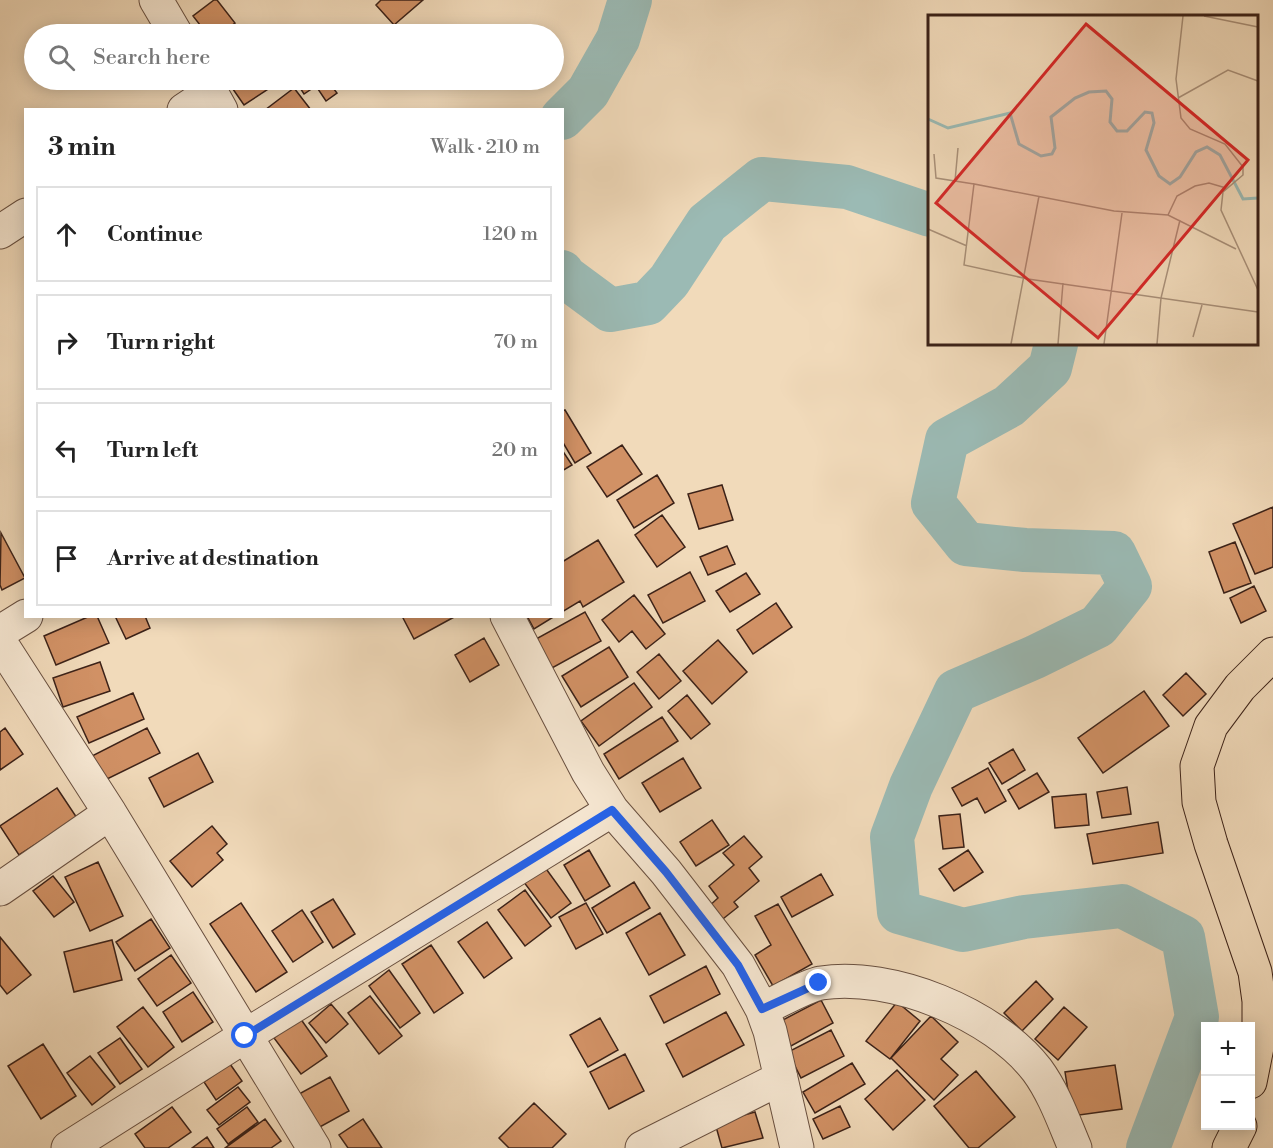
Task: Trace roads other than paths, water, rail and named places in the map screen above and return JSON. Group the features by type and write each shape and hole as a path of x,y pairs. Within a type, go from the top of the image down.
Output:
{"highway":[{"path":"1252,1076 1259,1037 1259,1001 1255,972 1210,844 1199,802 1197,766 1211,726 1240,687 1273,654"},
{"path":"1229,1148 1238,1130"}],"street":[{"path":"156,0 170,24"},
{"path":"0,232 24,216"},
{"path":"0,632 24,617"},
{"path":"508,618 588,772 612,810 666,872 738,965 762,1009 770,1031 797,1148"},
{"path":"0,642 110,813 314,1148"},
{"path":"69,1148 245,1036 612,810"},
{"path":"0,889 110,813"},
{"path":"762,1009 819,983 873,983 914,992 977,1018 1007,1039 1037,1070 1053,1097 1075,1148"},
{"path":"642,1148 781,1078"}],"waterway":[{"path":"564,116 588,92 618,39 630,0"},
{"path":"564,276 610,310 648,303 669,281 707,223 762,179 847,187 928,214"},
{"path":"1056,345 1050,368 1009,406 947,440 933,503 966,544 1025,550 1114,553 1130,586 1098,626 1035,657 956,691 911,786 892,837 899,912 963,930 1024,917 1122,906 1183,937 1197,1017 1148,1148"}]}
